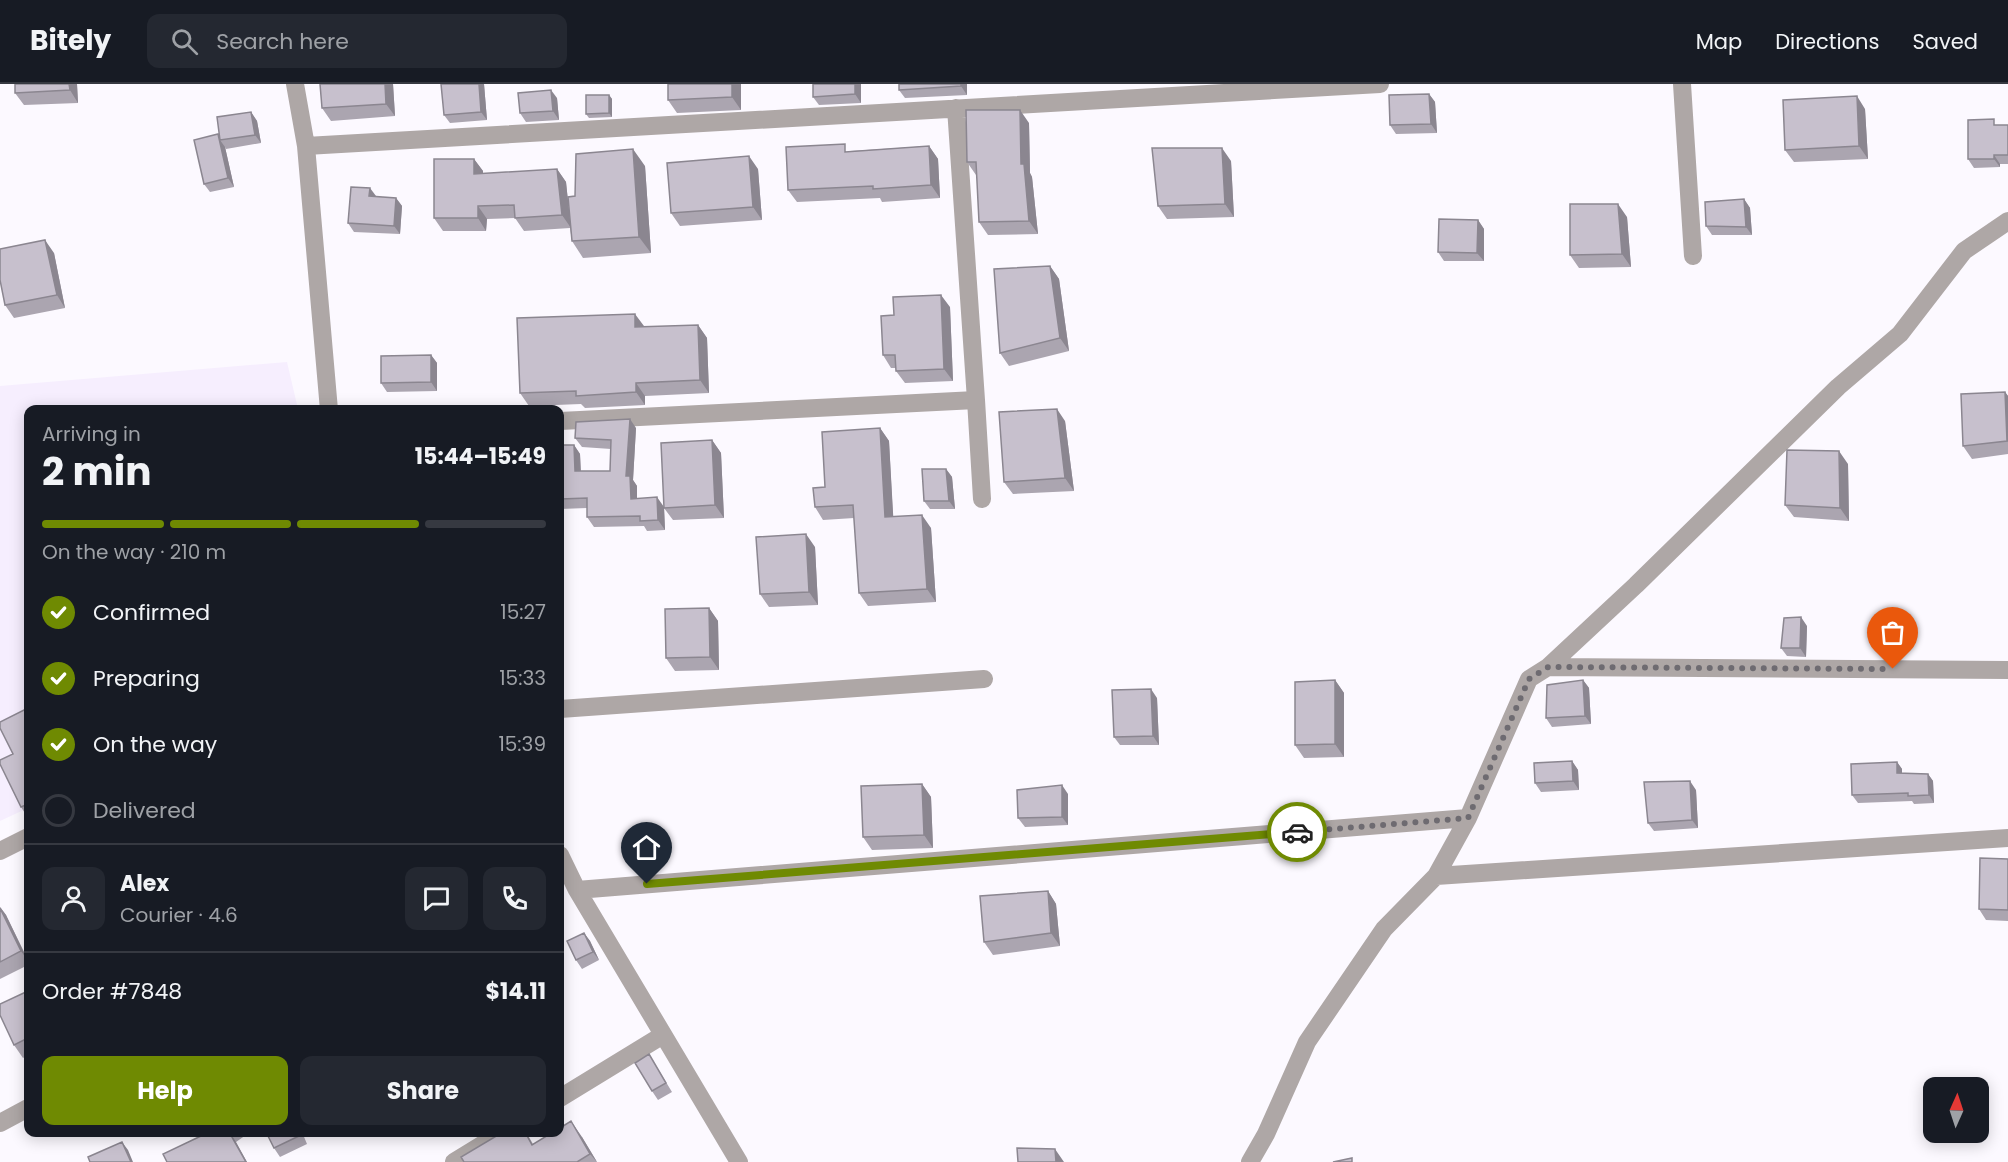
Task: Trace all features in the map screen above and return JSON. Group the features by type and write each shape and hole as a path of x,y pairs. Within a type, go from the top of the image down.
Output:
{"street":[{"path":"295,84 306,146 329,405"},
{"path":"306,146 956,108 1049,93 1368,84"},
{"path":"1682,84 1693,256"},
{"path":"956,108 982,499"},
{"path":"1250,1162 1266,1134 1307,1042 1384,929 1436,876 1468,818 1529,679 1548,667 1636,585 1838,387 1900,334 1964,251 2008,221"},
{"path":"564,421 976,400"},
{"path":"1548,667 2008,670"},
{"path":"564,709 984,679"},
{"path":"577,890 1468,818"},
{"path":"1436,876 2008,838"},
{"path":"0,851 24,839"},
{"path":"564,863 577,890 739,1162"},
{"path":"564,1096 663,1035"},
{"path":"0,1123 24,1110"},
{"path":"454,1162 495,1137"}],"shaded area":[{"path":"287,362 297,405 24,405 24,810 0,821 0,386"}],"building":[{"path":"15,84 69,84 70,90 15,93"},
{"path":"320,84 385,84 386,104 322,108"},
{"path":"441,84 479,84 481,112 444,115"},
{"path":"668,84 732,84 732,97 668,100"},
{"path":"813,84 855,84 855,94 813,97"},
{"path":"899,84 961,84 961,86 899,90"},
{"path":"551,90 553,111 520,113 518,93"},
{"path":"1429,94 1431,124 1390,125 1389,95"},
{"path":"586,95 609,95 609,113 586,114"},
{"path":"1857,96 1859,146 1785,150 1783,100"},
{"path":"966,110 1020,110 1021,164 1024,164 1029,221 979,222 976,162 967,162"},
{"path":"251,112 255,135 220,140 217,117"},
{"path":"1994,119 1994,125 2008,125 2008,155 1994,155 1994,159 1968,159 1968,120"},
{"path":"218,134 228,178 204,184 194,140"},
{"path":"845,144 845,152 929,146 931,185 873,189 873,186 788,190 786,147"},
{"path":"1152,148 1222,148 1225,204 1158,206"},
{"path":"633,149 639,237 572,241 568,197 575,196 576,154"},
{"path":"749,156 753,207 671,213 667,163"},
{"path":"434,159 474,159 474,174 557,169 562,215 515,218 514,205 478,206 478,218 434,218"},
{"path":"351,187 370,188 369,196 396,198 394,226 348,223"},
{"path":"1744,199 1746,227 1706,226 1705,202"},
{"path":"1570,204 1618,204 1622,254 1570,255"},
{"path":"1439,219 1478,220 1477,253 1438,252"},
{"path":"45,240 57,295 5,305 0,280 0,249"},
{"path":"1050,266 1060,338 1000,353 994,269"},
{"path":"941,295 944,369 896,371 895,355 883,355 881,316 894,315 893,297"},
{"path":"635,314 635,327 698,325 700,380 636,383 636,392 576,396 576,391 520,393 517,318"},
{"path":"431,355 431,382 381,383 381,356"},
{"path":"2005,392 2007,441 1963,446 1961,394"},
{"path":"1057,409 1065,478 1004,482 999,412"},
{"path":"630,419 626,476 630,476 631,499 657,497 658,520 640,521 640,516 587,517 587,498 564,499 564,445 574,445 575,471 610,471 611,440 575,438 576,422"},
{"path":"880,428 885,517 922,515 927,589 859,593 853,505 815,507 813,488 825,487 822,432"},
{"path":"712,440 715,505 664,508 661,443"},
{"path":"1787,450 1839,451 1840,508 1785,505"},
{"path":"922,469 946,469 949,501 924,501"},
{"path":"806,534 809,592 760,594 756,537"},
{"path":"709,608 710,657 666,658 665,609"},
{"path":"1801,617 1800,648 1781,648 1784,618"},
{"path":"1335,680 1335,744 1295,745 1295,682"},
{"path":"1583,680 1585,716 1546,718 1547,685"},
{"path":"1151,689 1153,736 1114,737 1112,690"},
{"path":"24,710 24,806 21,807 0,764 0,760 13,754 0,728 0,722"},
{"path":"1572,761 1573,781 1535,783 1534,763"},
{"path":"1897,762 1897,773 1928,774 1929,795 1908,796 1908,793 1852,795 1851,764"},
{"path":"1690,781 1692,820 1648,823 1644,782"},
{"path":"922,784 924,835 863,837 861,786"},
{"path":"1062,785 1062,817 1018,818 1017,790"},
{"path":"1980,858 2008,859 2008,910 1979,909"},
{"path":"1048,891 1051,933 984,942 980,896"},
{"path":"0,908 21,951 0,962"},
{"path":"584,933 593,952 576,960 567,941"},
{"path":"24,993 24,1040 14,1045 0,1015 0,1004"},
{"path":"649,1054 666,1083 652,1091 635,1063"},
{"path":"571,1121 590,1154 577,1162 464,1162 461,1157 495,1137 528,1137 532,1145 545,1137 564,1137 564,1125"},
{"path":"199,1137 232,1137 246,1162 167,1162 163,1154"},
{"path":"268,1137 297,1137 274,1148"},
{"path":"122,1142 131,1162 90,1162 88,1157"},
{"path":"1017,1148 1055,1149 1056,1162 1018,1162"},
{"path":"1352,1158 1352,1162 1333,1162"}],"way so far":[{"path":"1297,832 1468,818 1529,679 1548,667 1893,669"}],"route":[{"path":"647,884 1297,832"}]}
